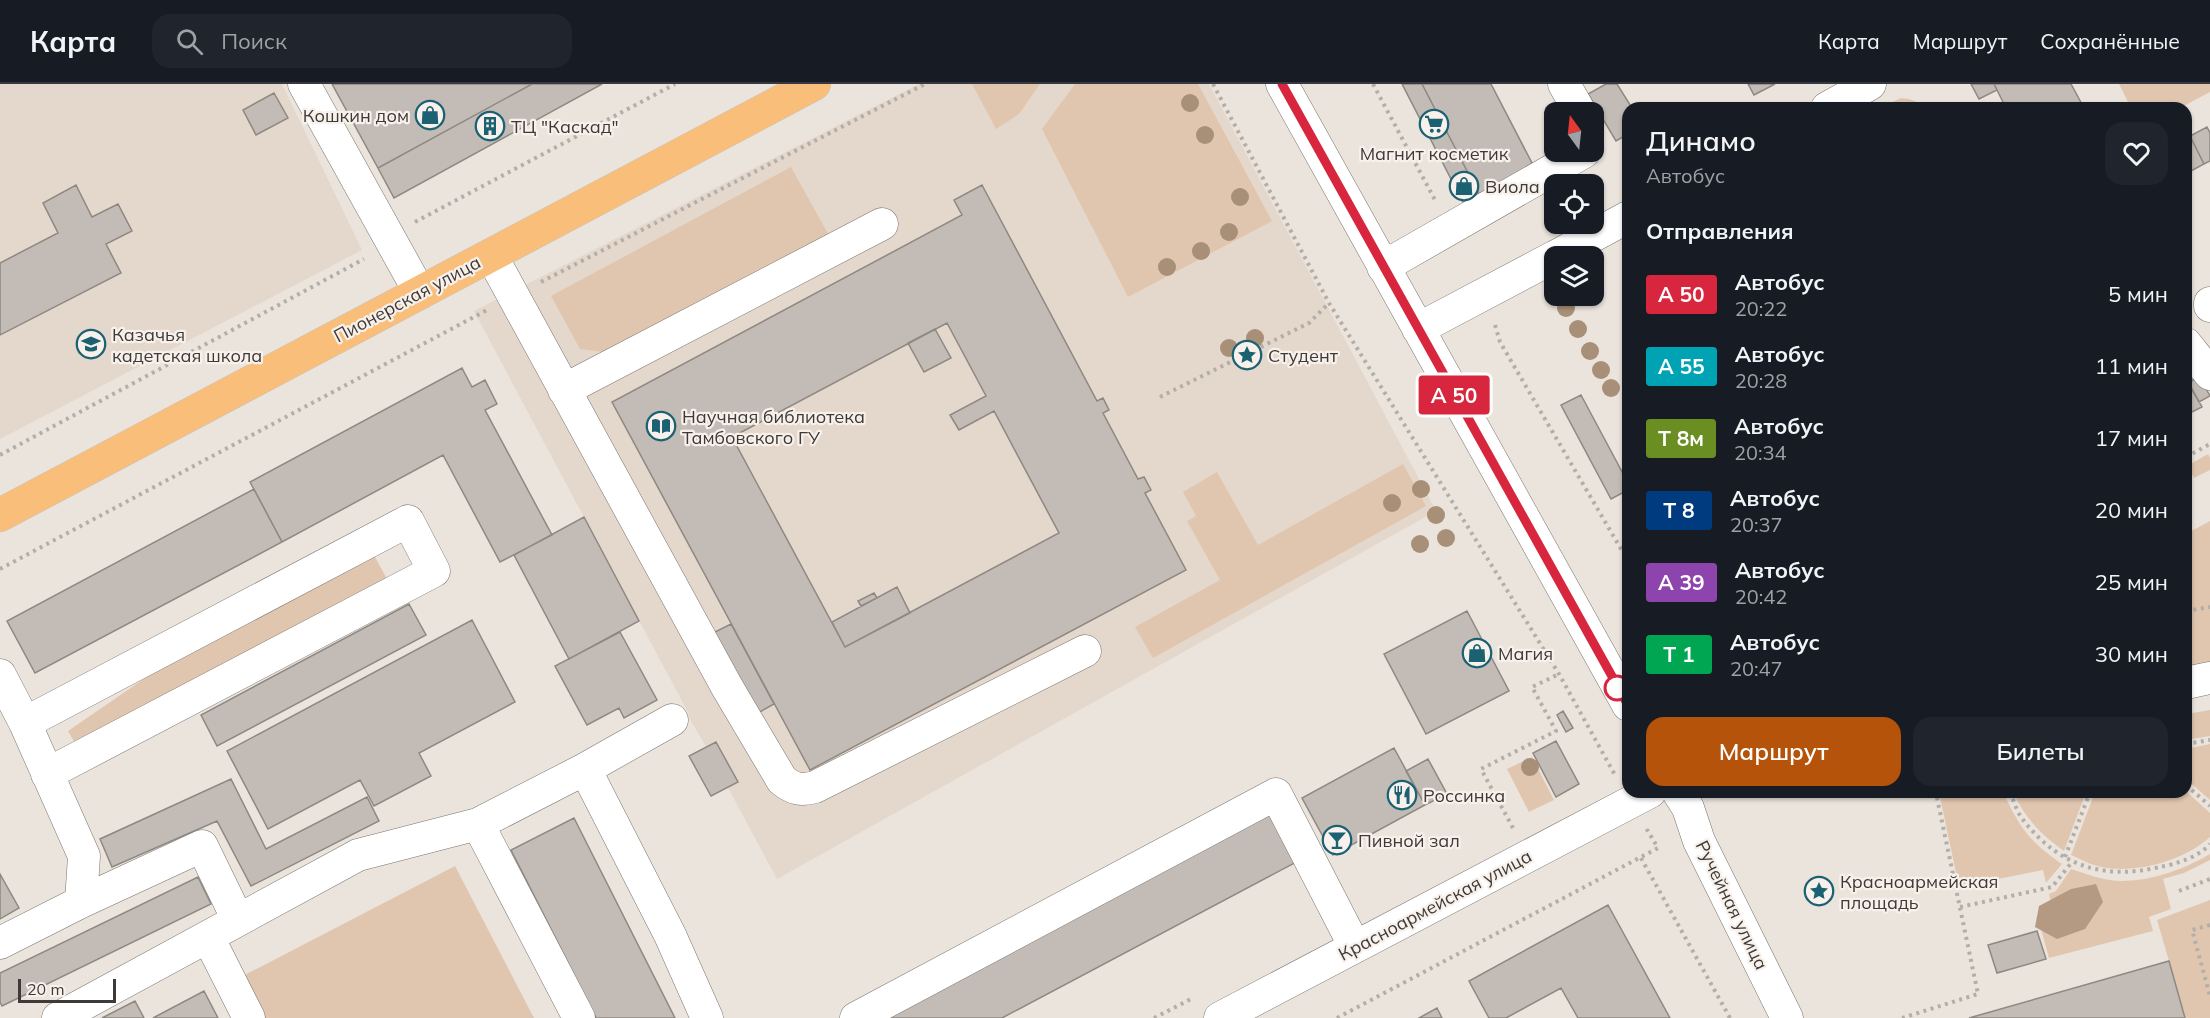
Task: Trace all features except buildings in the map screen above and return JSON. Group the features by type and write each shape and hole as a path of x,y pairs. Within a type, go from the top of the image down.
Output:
{"main road":[{"name":"Пионерская улица","path":"0,515 814,84"}],"street":[{"path":"1282,84 1622,694"},
{"path":"1564,84 1574,102"},
{"path":"1838,102 1870,84"},
{"path":"309,85 420,293"},
{"path":"1383,267 1567,162"},
{"path":"1575,246 1622,220"},
{"path":"564,390 882,224"},
{"path":"491,255 727,687 782,780 791,788 804,790 815,787 1085,651"},
{"path":"1418,329 1544,263"},
{"path":"2192,352 2210,374"},
{"path":"25,723 408,521 434,571 47,774"},
{"path":"0,675 25,723 84,856 81,902"},
{"path":"2192,682 2210,678"},
{"path":"58,1018 358,855 478,824 585,769 672,720"},
{"path":"585,769 670,935 707,1018"},
{"path":"856,1018 1276,794 1355,947"},
{"name":"Красноармейская улица","path":"1220,1018 1638,798"},
{"name":"Ручейная улица","path":"1682,798 1688,808 1699,841 1787,1018"},
{"path":"478,824 579,1018"},
{"path":"0,944 81,902 202,846 238,920"},
{"path":"208,937 249,1018"}],"path":[{"path":"0,455 393,244 411,224 675,84"},
{"path":"0,569 514,296 925,84"},
{"path":"1213,84 1329,303 1559,674 1622,770"},
{"path":"1160,397 1309,322 1329,303"},
{"path":"2192,454 2210,444"},
{"path":"2192,610 2210,608"},
{"path":"1513,829 1481,769 1556,731 1532,687 1559,674"},
{"path":"2192,743 2210,740"},
{"path":"2192,790 2210,806"},
{"path":"1338,1018 1659,848 1640,798"},
{"path":"1902,1018 1978,994 1937,798"},
{"path":"2013,798 2022,820 2042,841 2072,862 2100,872 2138,873 2171,865 2205,850 2210,844"},
{"path":"2065,857 2088,798"},
{"path":"1641,858 1730,1018"},
{"path":"1960,907 2052,887 2072,862"},
{"path":"2178,891 2210,879"},
{"path":"2210,925 2192,930 2210,996"},
{"path":"1154,1018 1196,996"}],"shaded area":[{"name":"Казачья кадетская школа","path":"0,84 282,84 362,250 0,439"},
{"path":"919,84 1209,84 1436,511 777,879 688,716 689,714 474,311"},
{"path":"972,84 1040,84 1019,114 996,129"},
{"path":"1075,84 1198,84 1272,221 1128,297 1042,129"},
{"path":"2119,84 2210,84 2210,92 2191,102 2128,102"},
{"path":"1901,98 1916,102 1893,102"},
{"path":"791,167 832,241 612,353 580,349 551,296"},
{"path":"2208,454 2210,470 2194,478 2192,463"},
{"path":"1403,464 1426,506 1153,658 1135,627 1220,580 1187,521 1196,516 1183,492 1217,472 1258,545"},
{"path":"2210,521 2210,689 2192,693 2192,531"},
{"path":"374,555 387,579 76,745 68,731 151,674"},
{"path":"2210,710 2210,736 2192,739 2192,713"},
{"path":"2210,744 2210,800 2192,784 2192,748"},
{"path":"1532,757 1554,800 1529,812 1507,769"},
{"path":"2192,796 2210,813 2210,837 2187,853 2159,864 2115,869 2101,867 2071,855 2093,798"},
{"path":"1940,798 2006,798 2026,833 2062,864 2046,883 2043,870 1959,887"},
{"path":"2016,798 2084,798 2064,851 2034,825"},
{"path":"2210,854 2210,860 2184,873 2163,879 2171,909 2149,917 2153,931 2049,958 2041,929 2056,926 2049,894 2056,891 2071,869 2109,880 2144,879 2190,865"},
{"path":"455,866 534,1018 254,1018 235,980"},
{"path":"2096,884 2103,902 2085,929 2057,939 2035,927 2039,906 2071,889"},
{"path":"2210,900 2210,1018 1969,1018 2169,961 2157,920"}],"bus line":[{"path":"1282,84 1622,695"}],"place":[{"name":"Кошкин дом","path":"430,115"},
{"name":"Магнит косметик","path":"1434,124"},
{"name":"ТЦ \"Каскад\"","path":"490,126"},
{"name":"Виола","path":"1464,186"},
{"name":"Казачья кадетская школа","path":"91,344"},
{"name":"Студент","path":"1247,355"},
{"name":"Научная библиотека Тамбовского ГУ","path":"661,426"},
{"name":"Магия","path":"1477,653"},
{"name":"Россинка","path":"1402,795"},
{"name":"Пивной зал","path":"1337,840"},
{"name":"Красноармейская площадь","path":"1819,891"}]}
